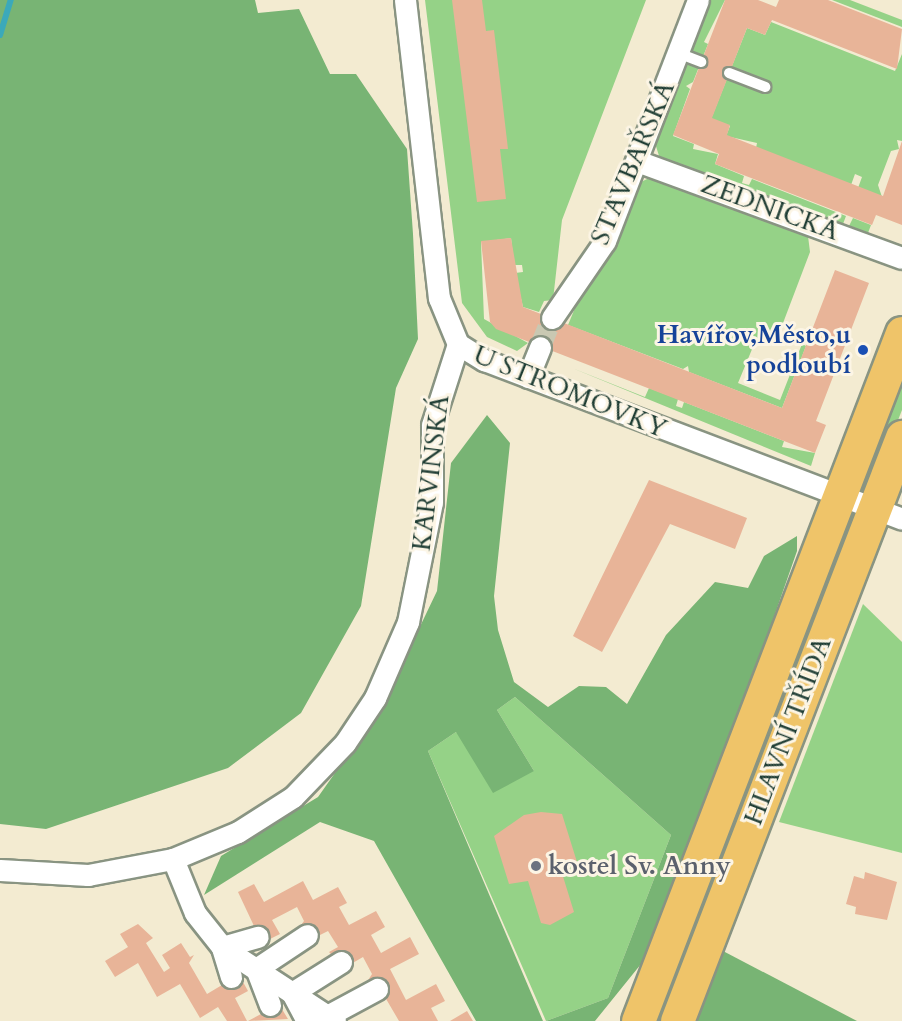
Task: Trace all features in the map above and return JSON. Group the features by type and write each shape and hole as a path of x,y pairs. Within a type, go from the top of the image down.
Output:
{"main road":[{"path":"638,1021 857,503 902,333"},
{"name":"HLAVNÍ TŘÍDA","path":"677,1021 857,503 902,437"}],"street":[{"name":"U STROMOVKY","path":"405,0 439,298 458,344 528,377 902,519"},
{"name":"STAVBAŘSKÁ","path":"552,318 605,241 698,0"},
{"name":"ZEDNICKÁ","path":"637,161 902,258"},
{"name":"KARVINSKÁ","path":"0,870 88,875 173,859 238,832 293,797 345,743 375,698 408,622 432,502 432,425 458,344"},
{"path":"528,377 540,347"},
{"path":"173,859 195,913 222,947 292,993 325,1020 376,989"},
{"path":"256,969 307,935"},
{"path":"222,947 258,937"},
{"path":"222,947 231,977"},
{"path":"292,993 341,962"},
{"path":"256,969 270,1005"}],"lane":[{"path":"678,53 701,62"},
{"path":"729,73 765,87"}],"green space":[{"path":"0,0 255,0 258,13 299,9 330,74 356,74 407,149 413,234 418,339 396,388 361,606 301,713 228,768 46,829 0,824"},
{"path":"425,0 646,0 562,220 553,300 544,301 539,312 523,307 515,273 523,272 522,265 514,265 511,238 481,242 484,319 528,343 517,351 487,337 462,303"},
{"path":"706,0 725,0 704,42 708,44 693,82 686,86 690,89 673,136 694,144 693,149 718,154 715,164 744,176 742,183 749,185 752,179 846,216 843,224 849,226 853,218 871,225 865,241 660,159 654,140"},
{"path":"832,0 850,0 902,20 902,27"},
{"path":"771,22 895,71 902,54 902,141 897,140 899,149 891,151 878,185 882,197 858,188 862,177 855,174 851,185 756,148 757,143 726,136 730,126 711,119 747,28 765,35"},
{"path":"651,177 808,236 810,252 780,331 769,341 755,342 738,383 780,400 802,344 806,346 782,408 689,372 688,366 683,369 568,325 575,308 567,303 637,184"},
{"path":"902,356 902,410 875,479 861,484"},
{"path":"572,368 645,397 649,388 678,399 676,406 682,408 684,402 784,441 782,447 815,453 811,466"},
{"path":"487,415 510,443 494,596 498,630 514,682 548,707 579,686 606,687 627,704 666,635 715,582 748,588 764,556 797,536 797,551 662,938 595,1021 546,1021 608,998 671,835 515,697 497,710 534,771 493,793 456,732 428,751 543,1021 476,1021 374,841 320,822 204,895 221,856 318,797 381,708 437,591 451,463"},
{"path":"863,604 902,642 902,853 779,822"},
{"path":"515,697 671,835 608,998 546,1021 428,751 456,732 534,771 497,710"},
{"path":"723,951 857,1021 697,1021"}],"building":[{"path":"452,0 482,0 486,31 494,30 508,149 500,149 506,199 477,202"},
{"path":"725,0 758,0 776,7 779,0 828,0 902,29 897,69 772,20 765,35 747,28 712,118 730,125 727,135 883,196 902,141 902,225 876,215 872,225 715,164 719,154 673,135"},
{"path":"511,238 523,307 782,408 835,270 869,283 816,421 826,425 815,453 496,329 490,322 481,241"},
{"path":"649,480 747,518 735,549 670,524 602,652 573,636"},
{"name":"kostel Sv. Anny","path":"541,812 562,814 577,862 561,870 574,912 550,925 541,923 528,881 509,884 494,836 524,815"},
{"path":"865,872 897,882 887,920 855,914 856,907 846,904 854,876 864,879"},
{"path":"303,881 313,900 338,887 347,903 339,907 349,925 376,911 385,927 371,935 381,953 410,937 419,954 390,969 406,1000 436,984 445,1001 431,1008 438,1021 399,1021 382,992 371,979 367,982 372,974 363,957 344,968 329,952 338,947 328,931 310,940 299,928 304,921 297,907 272,920 280,934 262,943 238,892 254,884 264,902"},
{"path":"138,924 153,938 146,943 164,972 170,968 162,955 181,943 190,957 194,955 189,963 207,994 222,985 218,978 238,973 248,991 235,998 247,1021 227,1021 218,1007 200,1018 180,984 157,997 138,963 115,977 105,961 128,947 120,934"},
{"path":"277,1001 288,1019 248,1021 261,1014 257,1007"},
{"path":"467,1011 473,1021 450,1021"}],"waterway":[{"path":"0,35 11,0"}],"tunnel":[{"path":"540,347 552,318"}],"place":[{"name":"Havířov,Město,u podloubí","path":"863,350"},
{"name":"kostel Sv. Anny","path":"536,866"}]}
